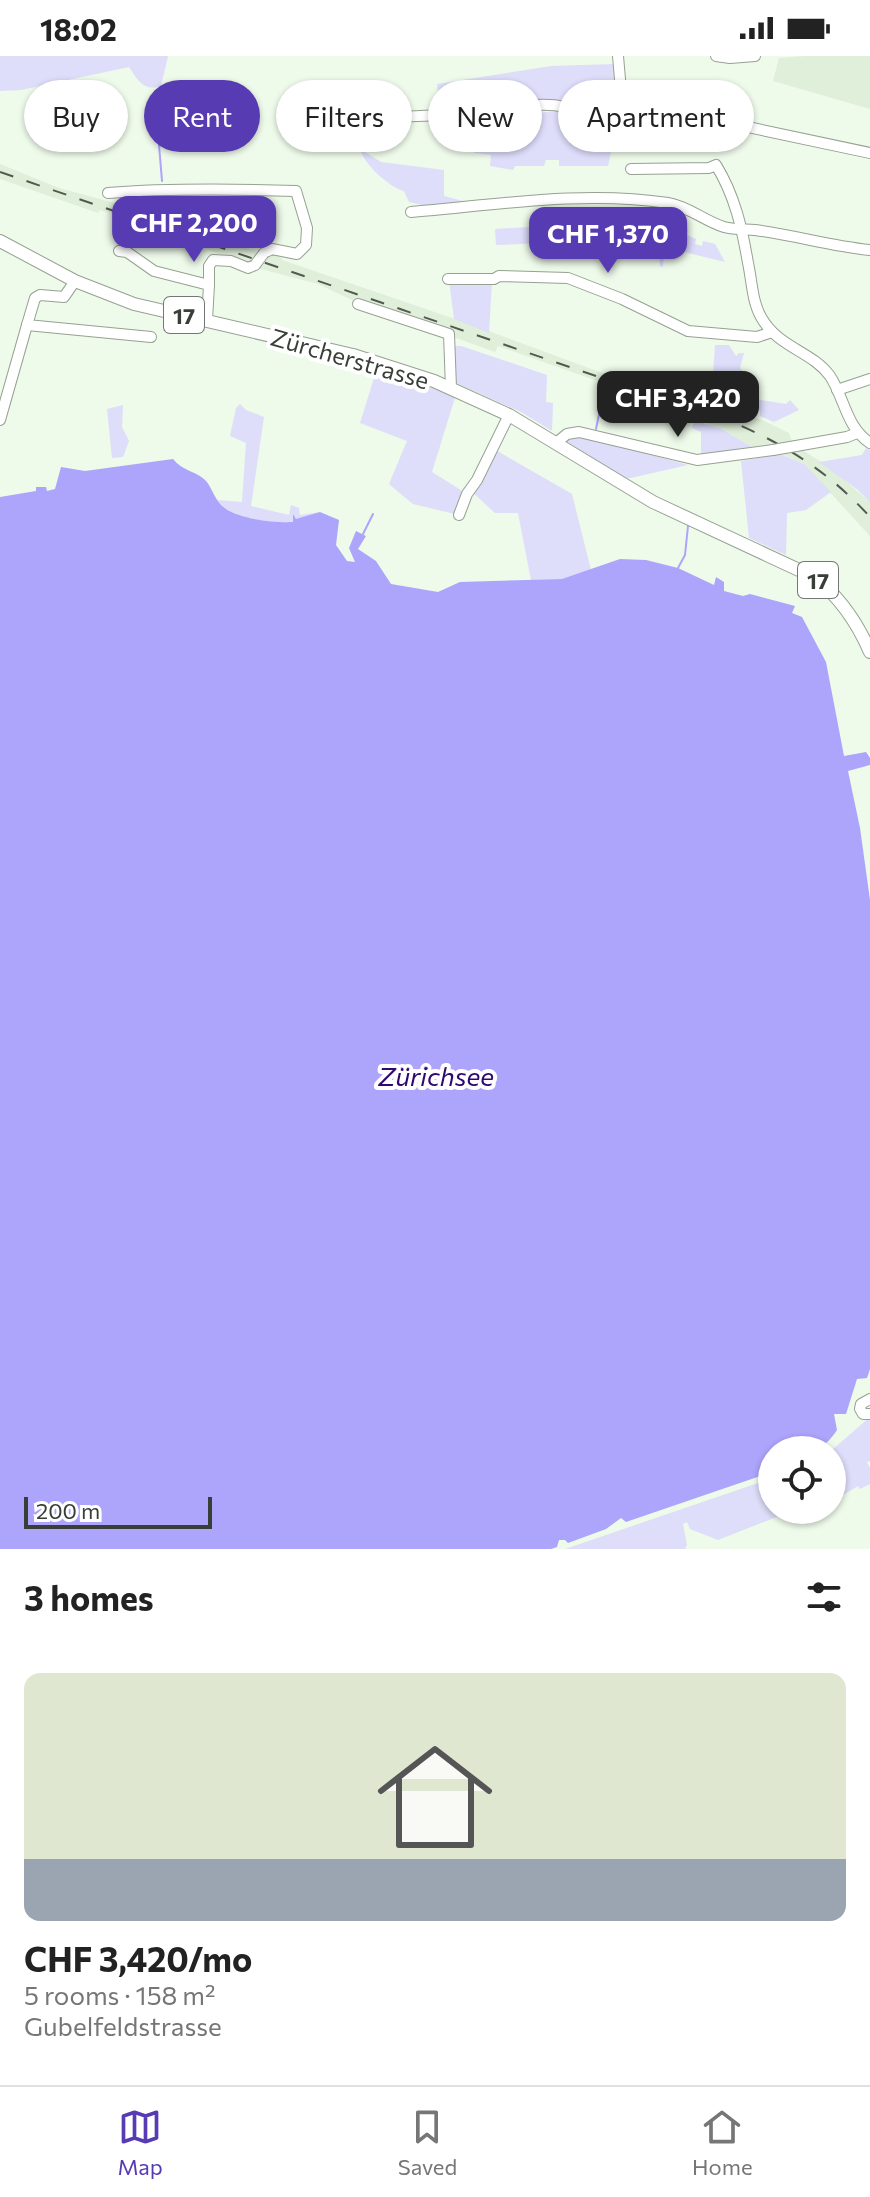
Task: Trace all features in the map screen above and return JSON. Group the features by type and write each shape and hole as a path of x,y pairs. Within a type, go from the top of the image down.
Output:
{"main road":[{"name":"Zürcherstrasse","path":"0,241 75,281 134,304 379,362 451,388 509,415 653,502 814,577 833,592 847,610 870,652"}],"street":[{"path":"618,56 620,80"},
{"path":"716,56 755,56"},
{"path":"412,116 452,116 558,106"},
{"path":"754,128 870,153"},
{"path":"631,169 709,168 716,165 733,196 757,308 772,332 821,366 836,386 857,433 870,443"},
{"path":"108,193 122,197 184,188 296,191 307,228 306,245 297,254 272,249 248,268 231,261 213,260 209,266 207,320"},
{"path":"411,212 571,198 613,199 679,205 714,223 740,230 870,250"},
{"path":"119,251 127,252 154,271 209,285"},
{"path":"448,279 494,279 499,276 568,278 622,299 688,331 757,337 772,332"},
{"path":"0,420 35,298 40,295 64,297 75,281"},
{"path":"358,304 449,334 451,388"},
{"path":"27,325 151,337"},
{"path":"836,386 870,379"},
{"path":"459,515 509,415"},
{"path":"556,443 562,436 579,432 697,460 773,450 857,433"},
{"path":"870,1399 861,1404 860,1409 863,1414 870,1414"}],"shaded area":[{"path":"0,56 168,56 162,80 144,80 144,85 129,67 68,80 24,80 24,89 0,91"},
{"path":"870,56 870,109 773,81 779,58"},
{"path":"615,64 616,80 558,80 558,104 542,105 542,80 462,80 551,66"},
{"path":"558,111 558,152 611,152 608,166 559,166 559,160 546,160 544,166 515,166 513,170 490,166 491,155 474,153 542,152 542,112"},
{"path":"361,152 365,152 381,162 444,170 444,196 474,204 431,207 409,202 404,191 385,180"},
{"path":"0,164 59,188 111,202 259,252 261,250 605,374 608,372 762,420 789,433 793,444 829,467 870,502 870,536 804,464 768,448 755,449 720,428 677,414 607,398 609,385 498,346 495,352 354,301 318,284 253,267 206,249 204,245 0,179"},
{"path":"611,221 613,228 644,234 645,228 688,229 687,235 696,239 695,244 702,246 703,241 715,244 725,262 676,250 676,253 664,252 663,267 660,266 659,249 591,246 590,222"},
{"path":"544,226 544,243 496,245 495,229"},
{"path":"449,280 492,280 489,333 454,319"},
{"path":"715,345 729,345 736,356 744,353 740,368 745,374 744,382 760,400 786,404 790,400 799,410 774,422 760,416 760,410 712,390"},
{"path":"455,346 547,375 546,402 553,403 552,431 521,412 456,383"},
{"path":"379,362 457,391 432,472 467,494 459,515 413,504 389,484 407,441 360,423"},
{"path":"240,404 246,410 264,417 251,506 289,515 291,505 299,508 300,515 320,512 296,520 293,514 294,522 263,521 232,512 217,500 242,502 246,443 230,436 236,408"},
{"path":"123,405 122,427 129,441 123,457 112,458 107,409"},
{"path":"694,421 720,428 755,449 701,456 701,432 692,428"},
{"path":"581,436 688,465 626,479 566,441"},
{"path":"492,448 572,494 591,570 562,579 531,580 518,513 495,513 470,490"},
{"path":"866,448 870,450 870,502 819,462 862,455"},
{"path":"780,454 804,464 831,492 806,510 787,513 786,555 749,538 741,461"},
{"path":"870,1417 870,1461 867,1462 870,1484 860,1489 858,1486 846,1493 846,1438"},
{"path":"758,1483 759,1524 718,1540 690,1529 687,1522 683,1524 685,1549 565,1549"}],"water":[{"name":"Zürichsee","path":"173,459 204,479 221,505 235,514 266,521 293,522 293,514 296,519 320,512 339,520 336,545 347,561 355,562 349,548 356,531 366,536 358,549 376,561 391,584 438,592 460,582 562,579 620,559 646,560 678,568 714,585 716,577 724,582 724,591 743,596 750,594 795,606 792,613 802,617 826,662 844,756 866,752 870,758 870,765 848,771 870,900 870,1369 867,1378 857,1379 846,1414 834,1414 837,1430 832,1436 758,1436 758,1477 626,1522 621,1518 606,1529 568,1543 559,1540 557,1547 551,1549 0,1549 0,497 36,491 36,487 46,487 47,491 55,489 61,467 85,471"}],"waterway":[{"path":"160,152 162,181"},
{"path":"596,429 605,385"},
{"path":"363,534 373,514"},
{"path":"678,568 685,555 688,526"}],"railway":[{"path":"0,172 739,425 810,464 841,488 870,517"}]}
